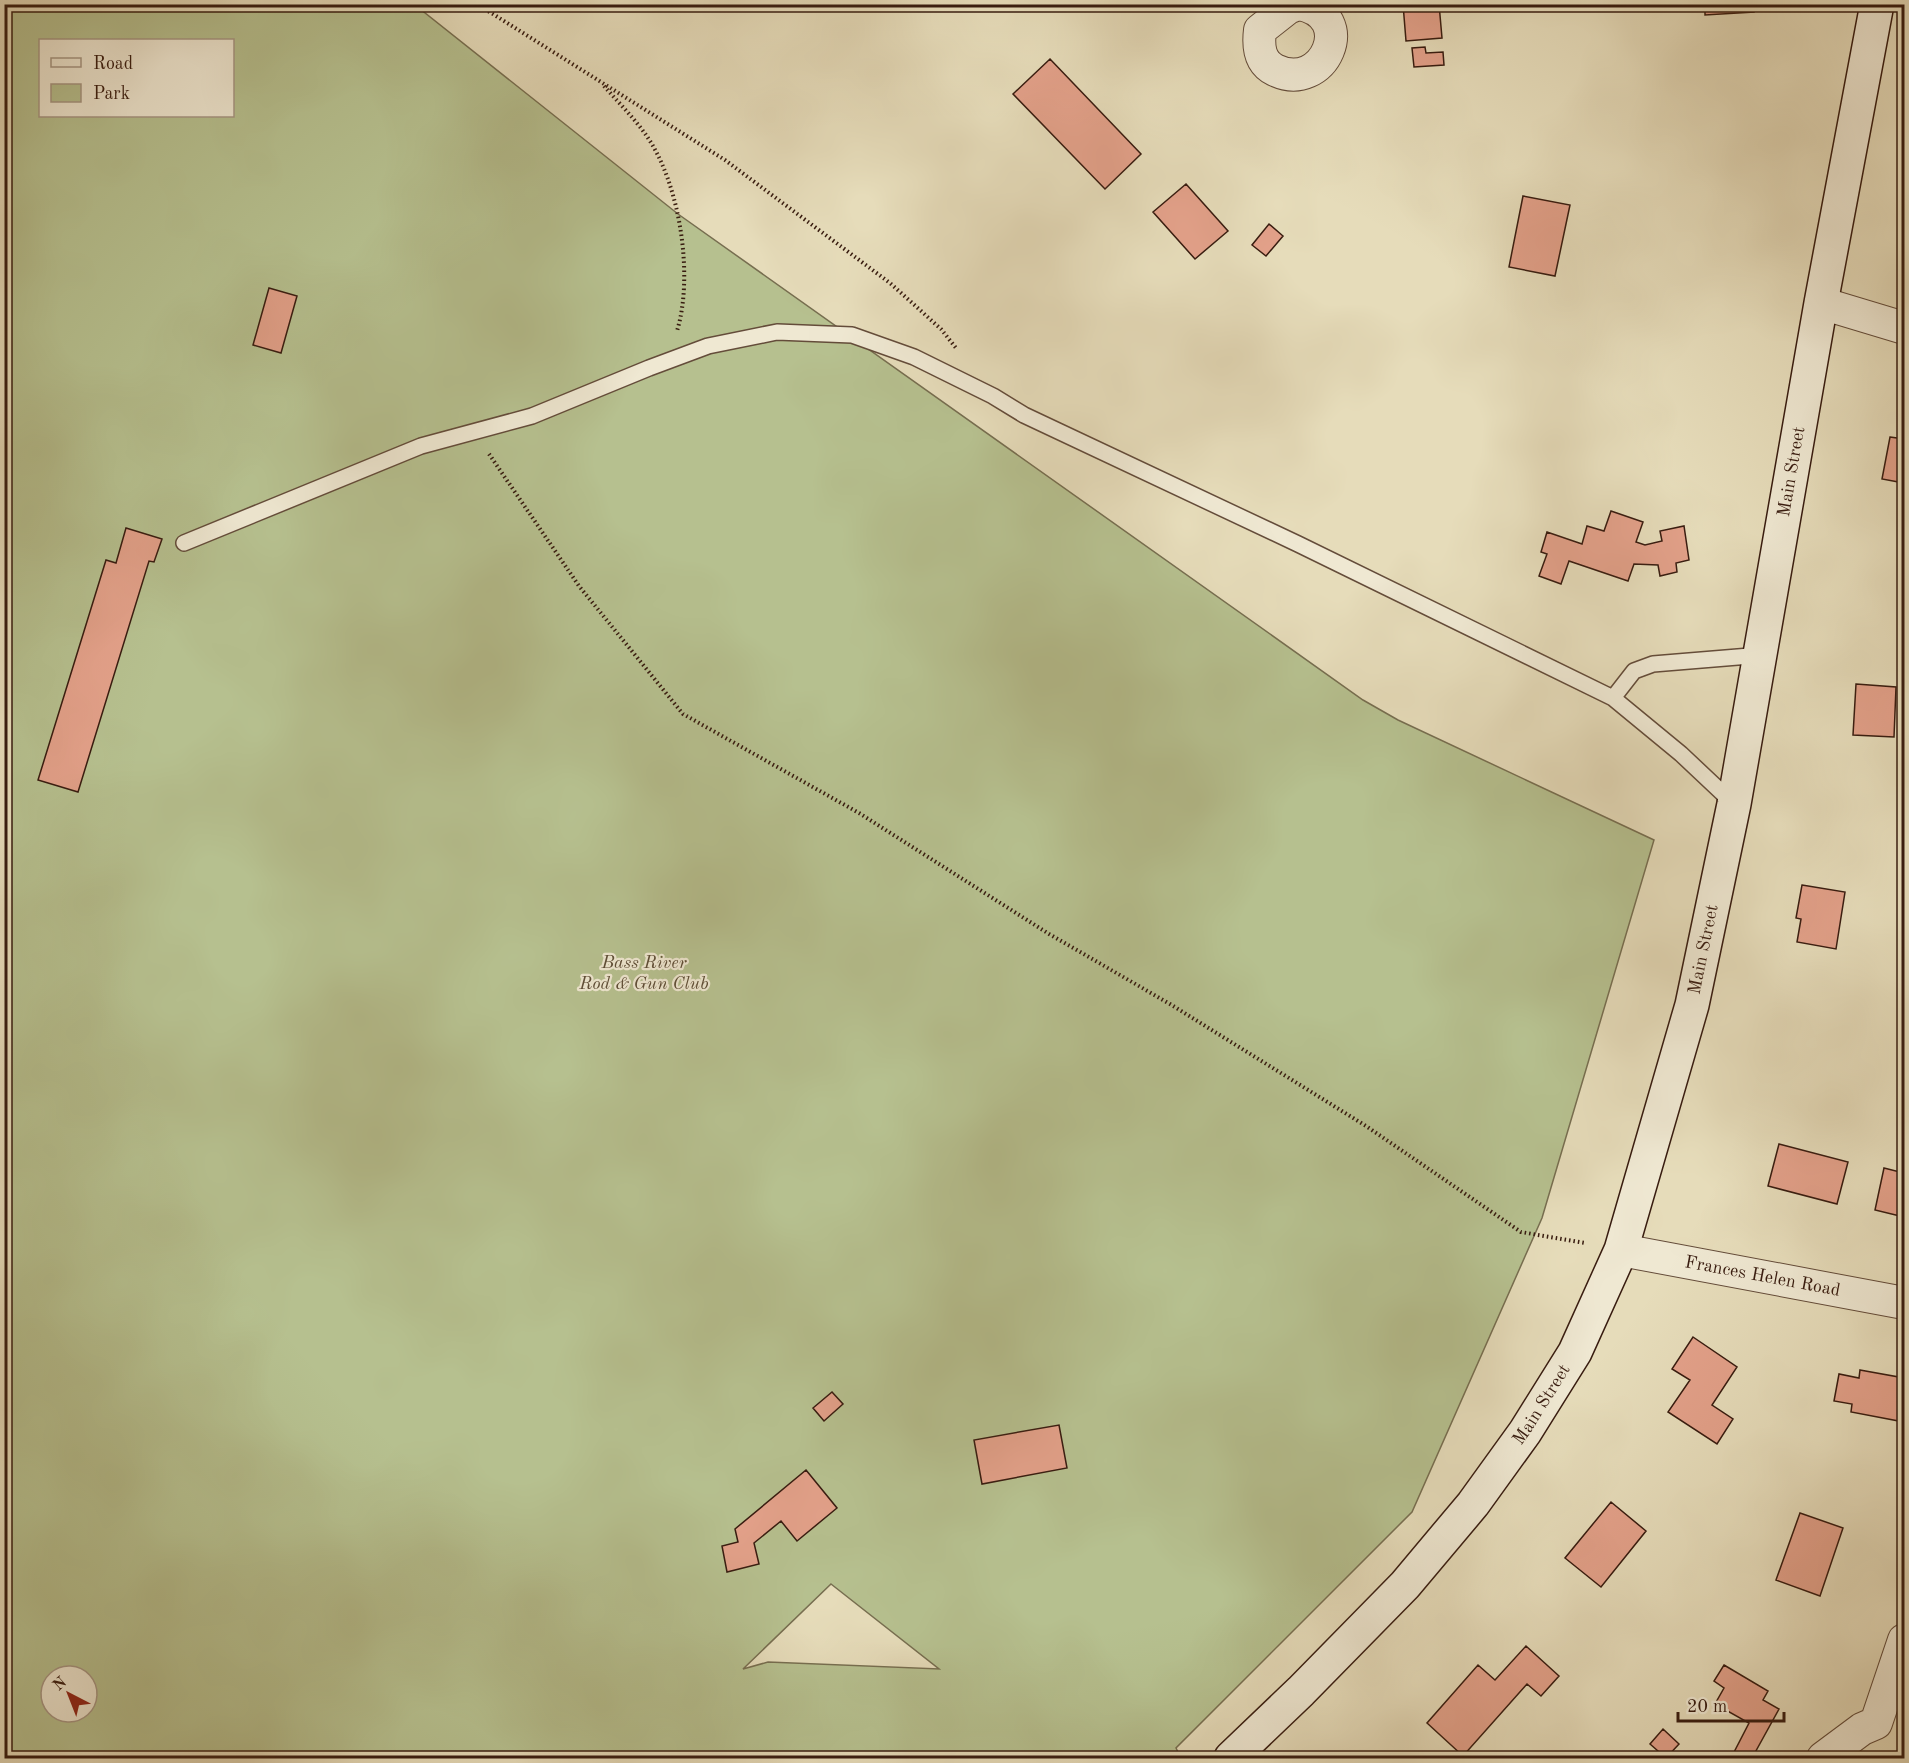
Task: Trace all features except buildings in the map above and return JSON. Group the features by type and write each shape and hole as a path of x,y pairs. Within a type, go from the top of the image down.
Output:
{"main road":[{"name":"Main Street","path":"1231,1758 1301,1691 1405,1585 1473,1504 1525,1432 1575,1352 1621,1250 1692,1005 1734,804 1762,655 1821,303 1877,4"}],"street":[{"path":"1299,4 1321,13 1331,29 1332,41 1327,55 1316,68 1300,75 1285,74 1272,69 1264,62 1258,40 1261,13 1299,4"},
{"path":"1821,303 1905,328"},
{"name":"Frances Helen Road","path":"1621,1250 1905,1303"},
{"path":"1823,1758 1862,1728 1890,1722 1905,1640"}],"lane":[{"path":"184,543 421,446 532,416 708,346 777,332 852,335 914,357 993,396 1024,415 1298,544 1613,698 1681,754 1734,804"},
{"path":"1613,698 1634,671 1653,664 1762,655"}],"path":[{"path":"477,4 725,160 890,283 941,329 960,354"},
{"path":"602,83 646,136 664,166 675,202 685,279 682,314 672,345 649,368"},
{"path":"473,431 579,586 683,714 859,813 1049,934 1189,1016 1366,1126 1521,1232 1621,1250"}],"green space":[{"name":"Bass River Rod & Gun Club","path":"5,5 415,5 678,214 1363,700 1398,720 1654,840 1542,1218 1412,1512 1176,1748 1181,1758 5,1758","holes":["831,1584 939,1669 768,1662 743,1669"]}]}
